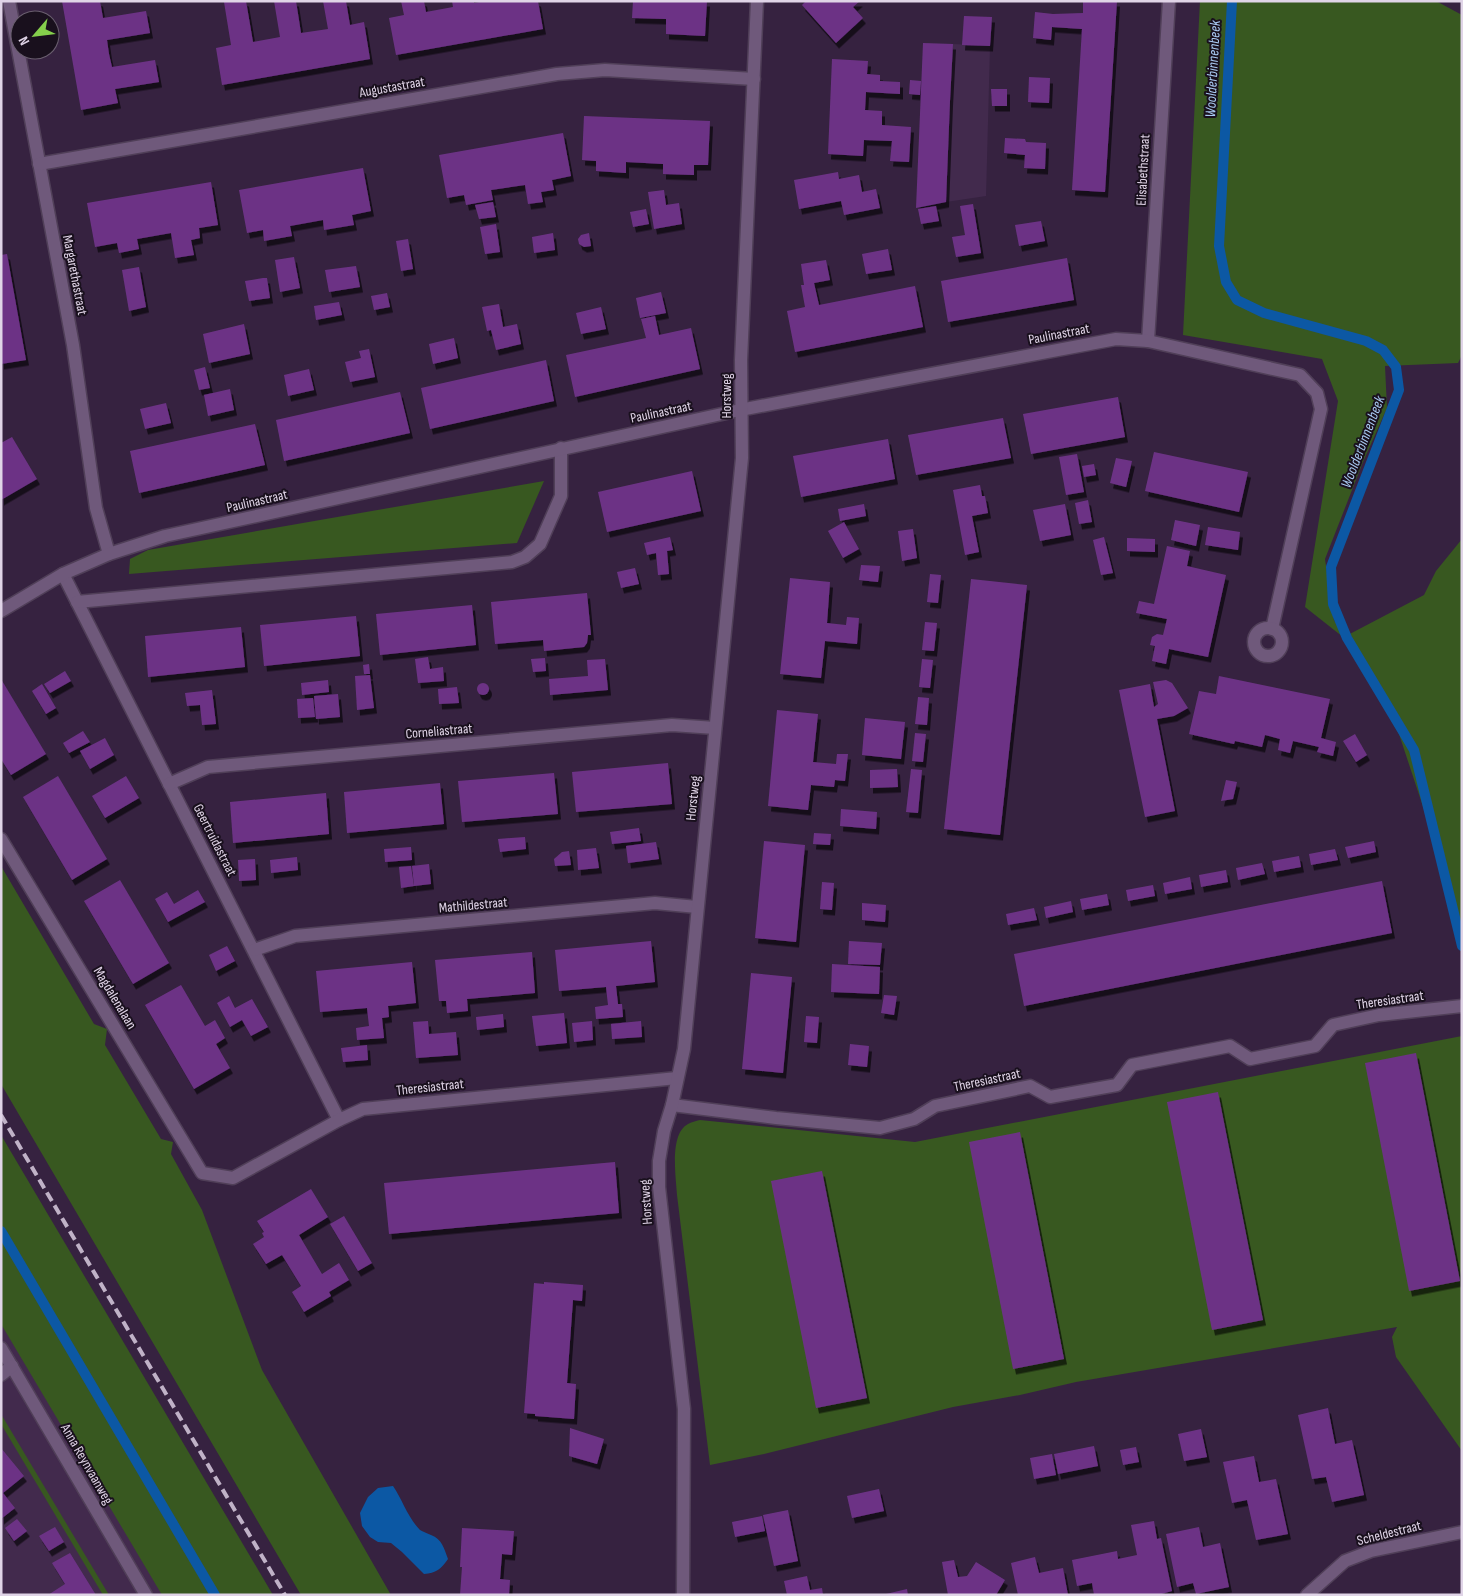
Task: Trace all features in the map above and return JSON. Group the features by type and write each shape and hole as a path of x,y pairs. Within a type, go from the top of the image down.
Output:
{"street":[{"name":"Margarethastraat","path":"9,1 74,353 96,508 109,554"},
{"name":"Horstweg","path":"683,1595 684,1409 659,1187 659,1161 664,1131 672,1105 684,1049 742,458 740,410 742,342 757,1"},
{"name":"Elisabethstraat","path":"1148,341 1168,1"},
{"name":"Augustastraat","path":"39,164 557,74 605,70 754,79"},
{"name":"Paulinastraat","path":"1,612 63,574 109,554 165,536 740,410 1116,339 1148,341 1300,375 1317,393 1320,409 1272,629"},
{"path":"77,602 512,562 525,558 540,544 562,496 561,448"},
{"name":"Geertruidastraat","path":"63,574 339,1120"},
{"name":"Corneliastraat","path":"169,784 208,767 672,725 715,728"},
{"name":"Magdalenalaan","path":"1,839 202,1173"},
{"name":"Mathildestraat","path":"254,950 295,936 654,903 697,907"},
{"name":"Theresiastraat","path":"672,1105 880,1128 914,1119 936,1106 1030,1086 1050,1097 1117,1085 1132,1065 1230,1046 1250,1058 1315,1046 1333,1025 1379,1015 1462,1006"},
{"name":"Theresiastraat","path":"202,1173 234,1178 339,1120 363,1109 677,1078"},
{"name":"Anna Reynvaanweg","path":"1,1348 146,1595"},
{"path":"1,1376 12,1366"},
{"name":"Scheldestraat","path":"1307,1595 1346,1561 1371,1551 1462,1532"}],"shaded area":[{"path":"953,44 990,46 986,196 946,202"},
{"path":"1,1307 172,1595 1,1595"}],"green space":[{"path":"1200,1 1436,1 1462,15 1462,355 1458,363 1385,366 1387,408 1363,462 1325,559 1334,620 1344,637 1424,595 1436,571 1462,539 1462,946 1434,840 1399,734 1343,637 1305,607 1338,401 1322,359 1183,335"},
{"path":"544,481 517,543 129,574 130,559 148,550"},
{"path":"1,866 94,1024 107,1029 105,1045 161,1139 173,1142 171,1154 202,1210 262,1370 391,1595 301,1595 1,1084"},
{"path":"1462,1036 1462,1451 1396,1357 1392,1337 1397,1327 1076,1382 1020,1395 953,1407 764,1454 710,1465 677,1195 676,1146 682,1129 689,1123 700,1120 915,1142"},
{"path":"1,1135 273,1595 162,1595 1,1324"},
{"path":"1,1414 109,1595 103,1595 1,1424"}],"water":[{"path":"393,1486 420,1530 438,1539 444,1548 448,1559 440,1568 432,1573 424,1574 391,1543 378,1542 370,1537 362,1526 360,1513 368,1497 378,1488"}],"building":[{"path":"62,1 100,1 103,18 146,11 150,33 107,40 109,54 112,67 155,60 159,82 115,89 118,103 81,110"},
{"path":"246,1 253,42 280,37 274,1 296,1 301,33 328,29 323,1 346,1 350,25 364,22 370,59 222,85 216,48 231,45 224,2"},
{"path":"401,1 424,1 426,12 453,7 452,1 474,1 474,3 485,1 538,1 543,29 396,55 389,18 404,15"},
{"path":"633,1 707,1 705,36 666,34 666,19 632,18"},
{"path":"806,1 860,1 853,7 863,18 836,43 802,5"},
{"path":"1083,1 1117,1 1105,192 1072,190 1082,29 1052,27 1051,40 1033,38 1035,12 1053,14 1083,13"},
{"path":"964,16 992,17 990,46 962,45"},
{"path":"923,43 953,44 946,202 916,208"},
{"path":"832,59 868,61 867,74 880,75 880,81 900,82 900,94 866,92 865,110 882,111 882,125 911,127 909,162 890,161 892,141 864,140 863,156 828,154"},
{"path":"1029,77 1050,78 1049,103 1028,102"},
{"path":"910,80 921,81 920,95 909,94"},
{"path":"991,89 1007,89 1007,106 992,106"},
{"path":"584,116 710,121 708,165 694,165 694,175 663,174 663,164 626,162 626,173 596,171 596,161 582,160"},
{"path":"563,133 571,176 552,180 554,190 541,192 543,202 528,204 525,185 491,190 493,200 466,205 464,195 447,198 439,155"},
{"path":"1005,138 1046,143 1045,169 1024,168 1025,155 1004,153"},
{"path":"363,168 371,211 352,215 354,225 324,230 323,220 290,226 292,236 264,241 263,230 247,233 239,190"},
{"path":"838,172 839,179 859,175 862,192 876,189 880,208 844,215 841,201 799,209 794,180"},
{"path":"211,182 218,225 199,228 200,238 191,240 194,255 175,258 171,233 137,239 139,249 119,253 117,243 95,247 87,203"},
{"path":"664,190 666,205 679,203 682,224 654,229 648,192"},
{"path":"493,202 496,217 479,219 475,205"},
{"path":"973,204 981,253 956,257 952,237 965,235 960,206"},
{"path":"936,206 939,221 921,224 918,209"},
{"path":"646,209 649,224 633,227 630,212"},
{"path":"1041,221 1045,241 1019,246 1015,225"},
{"path":"496,224 500,252 485,254 480,227"},
{"path":"553,233 555,250 534,253 532,237"},
{"path":"589,233 591,246 584,247 579,244 578,239 581,235"},
{"path":"408,239 413,269 401,271 396,241"},
{"path":"888,249 892,270 866,274 862,254"},
{"path":"7,254 26,360 1,364 1,255"},
{"path":"294,257 300,288 280,292 275,260"},
{"path":"1067,258 1074,300 948,322 941,281"},
{"path":"826,260 830,280 814,283 819,305 915,286 923,327 795,352 787,311 805,307 801,285 804,285 801,264"},
{"path":"356,266 360,287 329,292 325,270"},
{"path":"139,267 146,307 129,311 122,270"},
{"path":"267,278 270,298 249,301 245,281"},
{"path":"661,292 666,313 640,318 636,298"},
{"path":"387,293 390,307 374,310 371,296"},
{"path":"339,302 342,315 316,320 314,306"},
{"path":"499,304 503,327 517,324 521,344 496,350 491,330 487,331 482,307"},
{"path":"601,307 606,329 581,334 576,313"},
{"path":"655,316 659,335 691,328 700,369 575,397 566,355 646,338 641,319"},
{"path":"244,324 250,354 209,363 203,334"},
{"path":"454,338 458,358 433,364 429,344"},
{"path":"369,349 375,377 350,382 345,362 361,358 359,351"},
{"path":"546,360 554,401 430,429 421,388"},
{"path":"205,367 210,388 199,390 194,370"},
{"path":"309,369 314,390 288,396 284,375"},
{"path":"230,389 234,410 208,416 204,395"},
{"path":"400,392 410,433 284,461 276,420"},
{"path":"1118,397 1125,437 1031,454 1023,414"},
{"path":"166,403 171,423 145,429 140,409"},
{"path":"1003,418 1011,458 916,475 908,435"},
{"path":"255,424 265,465 139,493 130,451"},
{"path":"12,437 37,479 1,500 1,443"},
{"path":"888,439 895,479 801,497 793,456"},
{"path":"1154,452 1248,472 1239,512 1145,491"},
{"path":"1077,454 1084,492 1066,495 1059,457"},
{"path":"1116,458 1132,461 1126,487 1110,483"},
{"path":"1094,464 1096,475 1084,477 1082,466"},
{"path":"692,471 701,511 607,532 598,492"},
{"path":"980,485 982,496 985,496 988,513 972,516 979,552 965,555 953,490"},
{"path":"1088,500 1092,522 1079,524 1075,503"},
{"path":"864,504 866,516 840,521 838,509"},
{"path":"1065,504 1071,535 1040,541 1033,510"},
{"path":"1175,520 1200,525 1196,546 1171,540"},
{"path":"844,522 859,549 843,558 828,531"},
{"path":"1208,527 1240,532 1238,550 1205,545"},
{"path":"913,529 917,558 902,561 898,531"},
{"path":"670,537 673,550 667,551 669,574 658,575 656,553 647,555 644,543"},
{"path":"1104,537 1113,573 1101,575 1093,540"},
{"path":"1127,538 1155,539 1155,552 1127,551"},
{"path":"1167,546 1190,551 1187,566 1226,575 1208,657 1169,649 1166,664 1152,661 1155,646 1150,645 1152,637 1157,634 1163,635 1167,619 1136,613 1139,601 1154,604"},
{"path":"861,565 880,566 878,582 859,580"},
{"path":"635,568 639,584 621,588 617,572"},
{"path":"930,574 941,575 938,603 927,602"},
{"path":"790,578 830,582 827,623 846,625 847,617 859,618 857,644 825,641 821,678 780,674"},
{"path":"971,579 1027,585 1000,835 944,829"},
{"path":"587,593 591,635 588,635 587,643 584,647 544,651 543,640 495,644 491,602"},
{"path":"472,605 476,645 380,655 376,614"},
{"path":"356,616 360,656 264,666 260,625"},
{"path":"925,622 937,623 934,651 922,650"},
{"path":"241,627 245,667 148,677 145,636"},
{"path":"428,657 430,669 443,667 444,681 418,683 415,659"},
{"path":"545,658 546,671 533,672 531,659"},
{"path":"605,659 608,690 550,695 549,679 588,676 587,660"},
{"path":"922,659 933,660 930,688 919,687"},
{"path":"369,664 370,674 364,674 363,665"},
{"path":"65,671 71,681 50,693 44,684"},
{"path":"370,675 374,708 357,710 355,676"},
{"path":"1219,676 1330,699 1321,738 1336,742 1333,756 1317,752 1319,747 1293,741 1290,753 1278,750 1280,739 1265,735 1262,747 1235,741 1234,744 1189,734 1199,691 1216,694"},
{"path":"1,679 46,754 11,775 1,759"},
{"path":"328,680 329,692 302,695 301,683"},
{"path":"1166,680 1172,683 1188,708 1174,716 1157,719 1175,811 1145,817 1119,690 1150,684 1154,707 1158,704 1153,682"},
{"path":"481,683 485,683 489,689 485,695 481,695 477,691 477,687"},
{"path":"42,684 56,708 46,714 32,691"},
{"path":"457,687 459,703 439,704 438,689"},
{"path":"212,690 216,724 202,725 200,705 187,706 185,693"},
{"path":"338,694 340,717 316,719 314,696"},
{"path":"918,697 929,698 927,725 915,724"},
{"path":"313,698 315,717 298,718 297,699"},
{"path":"777,710 818,714 813,762 836,764 837,754 848,754 845,781 835,780 834,787 811,785 808,810 768,806"},
{"path":"865,718 905,722 901,759 862,755"},
{"path":"83,731 90,742 69,753 63,743"},
{"path":"915,733 926,734 923,762 912,761"},
{"path":"1355,734 1367,755 1356,762 1343,741"},
{"path":"105,738 114,755 90,769 80,751"},
{"path":"668,763 672,804 576,812 572,772"},
{"path":"897,769 898,787 870,788 870,770"},
{"path":"911,769 922,770 918,813 906,812"},
{"path":"554,773 558,814 462,822 458,781"},
{"path":"58,776 107,859 72,880 23,797"},
{"path":"126,776 139,798 105,818 92,796"},
{"path":"1226,780 1237,782 1233,799 1221,801"},
{"path":"440,783 444,824 347,833 344,792"},
{"path":"326,793 329,834 233,843 230,802"},
{"path":"841,809 877,812 876,829 840,826"},
{"path":"639,828 641,841 612,844 610,832"},
{"path":"814,833 831,834 830,845 813,844"},
{"path":"525,837 526,849 500,852 498,839"},
{"path":"764,841 805,845 796,942 755,938"},
{"path":"1374,841 1376,852 1348,858 1345,847"},
{"path":"656,842 659,859 628,863 626,846"},
{"path":"411,847 412,860 385,862 384,849"},
{"path":"596,848 599,868 578,870 577,850"},
{"path":"1335,849 1338,860 1311,865 1309,854"},
{"path":"569,851 571,865 555,866 554,859 562,852"},
{"path":"1299,856 1301,867 1274,872 1272,861"},
{"path":"297,857 298,870 271,873 270,860"},
{"path":"255,859 256,880 239,881 238,860"},
{"path":"1262,863 1265,874 1238,880 1236,868"},
{"path":"429,864 431,884 414,886 412,866"},
{"path":"411,866 414,886 401,888 399,867"},
{"path":"1226,870 1228,882 1201,887 1199,875"},
{"path":"1190,877 1192,889 1165,894 1163,883"},
{"path":"120,880 169,963 133,984 84,901"},
{"path":"1382,881 1392,933 1024,1006 1014,954"},
{"path":"822,882 834,883 832,910 820,909"},
{"path":"1153,885 1155,896 1128,901 1126,890"},
{"path":"198,890 205,902 168,922 155,899 167,892 174,904"},
{"path":"1107,894 1109,905 1082,910 1080,899"},
{"path":"1071,901 1073,912 1046,918 1044,907"},
{"path":"862,903 886,905 885,922 862,920"},
{"path":"1034,908 1037,920 1008,925 1006,914"},
{"path":"651,941 655,982 616,986 618,1004 622,1004 623,1017 596,1019 595,1007 608,1005 606,987 559,991 555,950"},
{"path":"849,941 882,943 880,965 848,964"},
{"path":"227,946 235,961 216,971 209,955"},
{"path":"532,952 535,993 467,999 468,1011 447,1013 446,1001 439,1001 435,960"},
{"path":"412,962 416,1003 388,1006 389,1017 382,1018 384,1038 357,1040 356,1028 369,1026 367,1008 320,1012 316,971"},
{"path":"832,964 880,967 879,994 831,992"},
{"path":"751,973 792,977 783,1073 742,1069"},
{"path":"181,985 205,1026 215,1020 225,1038 216,1044 230,1068 194,1089 145,1005"},
{"path":"884,995 897,996 894,1015 881,1013"},
{"path":"229,996 235,1008 252,999 268,1027 251,1036 242,1020 230,1027 217,1003"},
{"path":"564,1013 567,1043 536,1046 532,1016"},
{"path":"503,1014 504,1027 477,1030 476,1017"},
{"path":"806,1016 819,1017 817,1043 804,1042"},
{"path":"428,1021 429,1034 456,1032 458,1055 416,1058 413,1022"},
{"path":"592,1021 593,1040 574,1042 572,1023"},
{"path":"641,1021 642,1037 612,1039 611,1024"},
{"path":"850,1044 869,1046 867,1067 848,1065"},
{"path":"367,1045 368,1060 343,1062 341,1048"},
{"path":"1416,1053 1460,1281 1409,1291 1365,1063"},
{"path":"1218,1092 1263,1320 1212,1330 1167,1102"},
{"path":"1020,1132 1064,1359 1013,1369 969,1142"},
{"path":"615,1162 619,1213 389,1234 384,1183"},
{"path":"822,1171 867,1398 816,1408 771,1181"},
{"path":"311,1189 328,1217 299,1235 322,1274 339,1263 349,1280 329,1292 331,1296 304,1312 292,1292 301,1286 282,1255 266,1264 253,1244 264,1237 262,1233 264,1232 257,1221"},
{"path":"344,1216 372,1263 358,1271 330,1224"},
{"path":"544,1282 583,1285 582,1301 573,1300 567,1383 576,1384 574,1419 535,1416 535,1414 524,1413 534,1283 544,1284"},
{"path":"1328,1408 1335,1444 1352,1440 1364,1495 1332,1502 1326,1477 1312,1479 1298,1415"},
{"path":"570,1428 604,1439 597,1464 569,1456"},
{"path":"1201,1429 1207,1457 1184,1461 1178,1434"},
{"path":"1094,1446 1098,1466 1058,1474 1054,1454"},
{"path":"1136,1447 1139,1462 1123,1465 1120,1450"},
{"path":"1,1448 24,1476 3,1493 15,1508 1,1519"},
{"path":"1052,1454 1056,1475 1034,1479 1030,1458"},
{"path":"1254,1456 1259,1482 1276,1479 1288,1534 1256,1540 1247,1500 1232,1503 1223,1462"},
{"path":"879,1489 884,1511 852,1518 847,1496"},
{"path":"788,1510 798,1561 774,1566 763,1515"},
{"path":"762,1516 765,1531 735,1537 732,1522"},
{"path":"17,1519 27,1531 14,1541 5,1528"},
{"path":"1154,1521 1157,1539 1161,1538 1172,1591 1158,1595 1094,1595 1092,1583 1077,1586 1072,1560 1117,1551 1118,1559 1137,1555 1131,1525"},
{"path":"55,1527 64,1542 49,1551 39,1536"},
{"path":"1199,1527 1203,1547 1220,1543 1229,1587 1196,1594 1193,1583 1177,1587 1166,1534"},
{"path":"462,1528 514,1531 512,1555 502,1554 500,1579 510,1580 509,1595 460,1595"},
{"path":"70,1553 96,1595 48,1595 65,1584 52,1563"},
{"path":"1035,1557 1039,1573 1063,1568 1068,1595 1018,1595 1011,1563"},
{"path":"954,1560 958,1577 967,1576 976,1562 1005,1580 996,1595 948,1595 942,1562"},
{"path":"807,1576 810,1590 822,1588 823,1595 787,1595 784,1581"},
{"path":"907,1589 908,1595 886,1595 886,1594"}],"waterway":[{"name":"Woolderbinnenbeek","path":"1232,1 1219,246 1226,282 1237,300 1264,313 1366,341 1383,350 1396,367 1399,390 1331,567 1333,604 1347,638 1414,750 1462,946"},
{"path":"1,1231 215,1595"}],"railway":[{"path":"1,1115 285,1595"}]}
